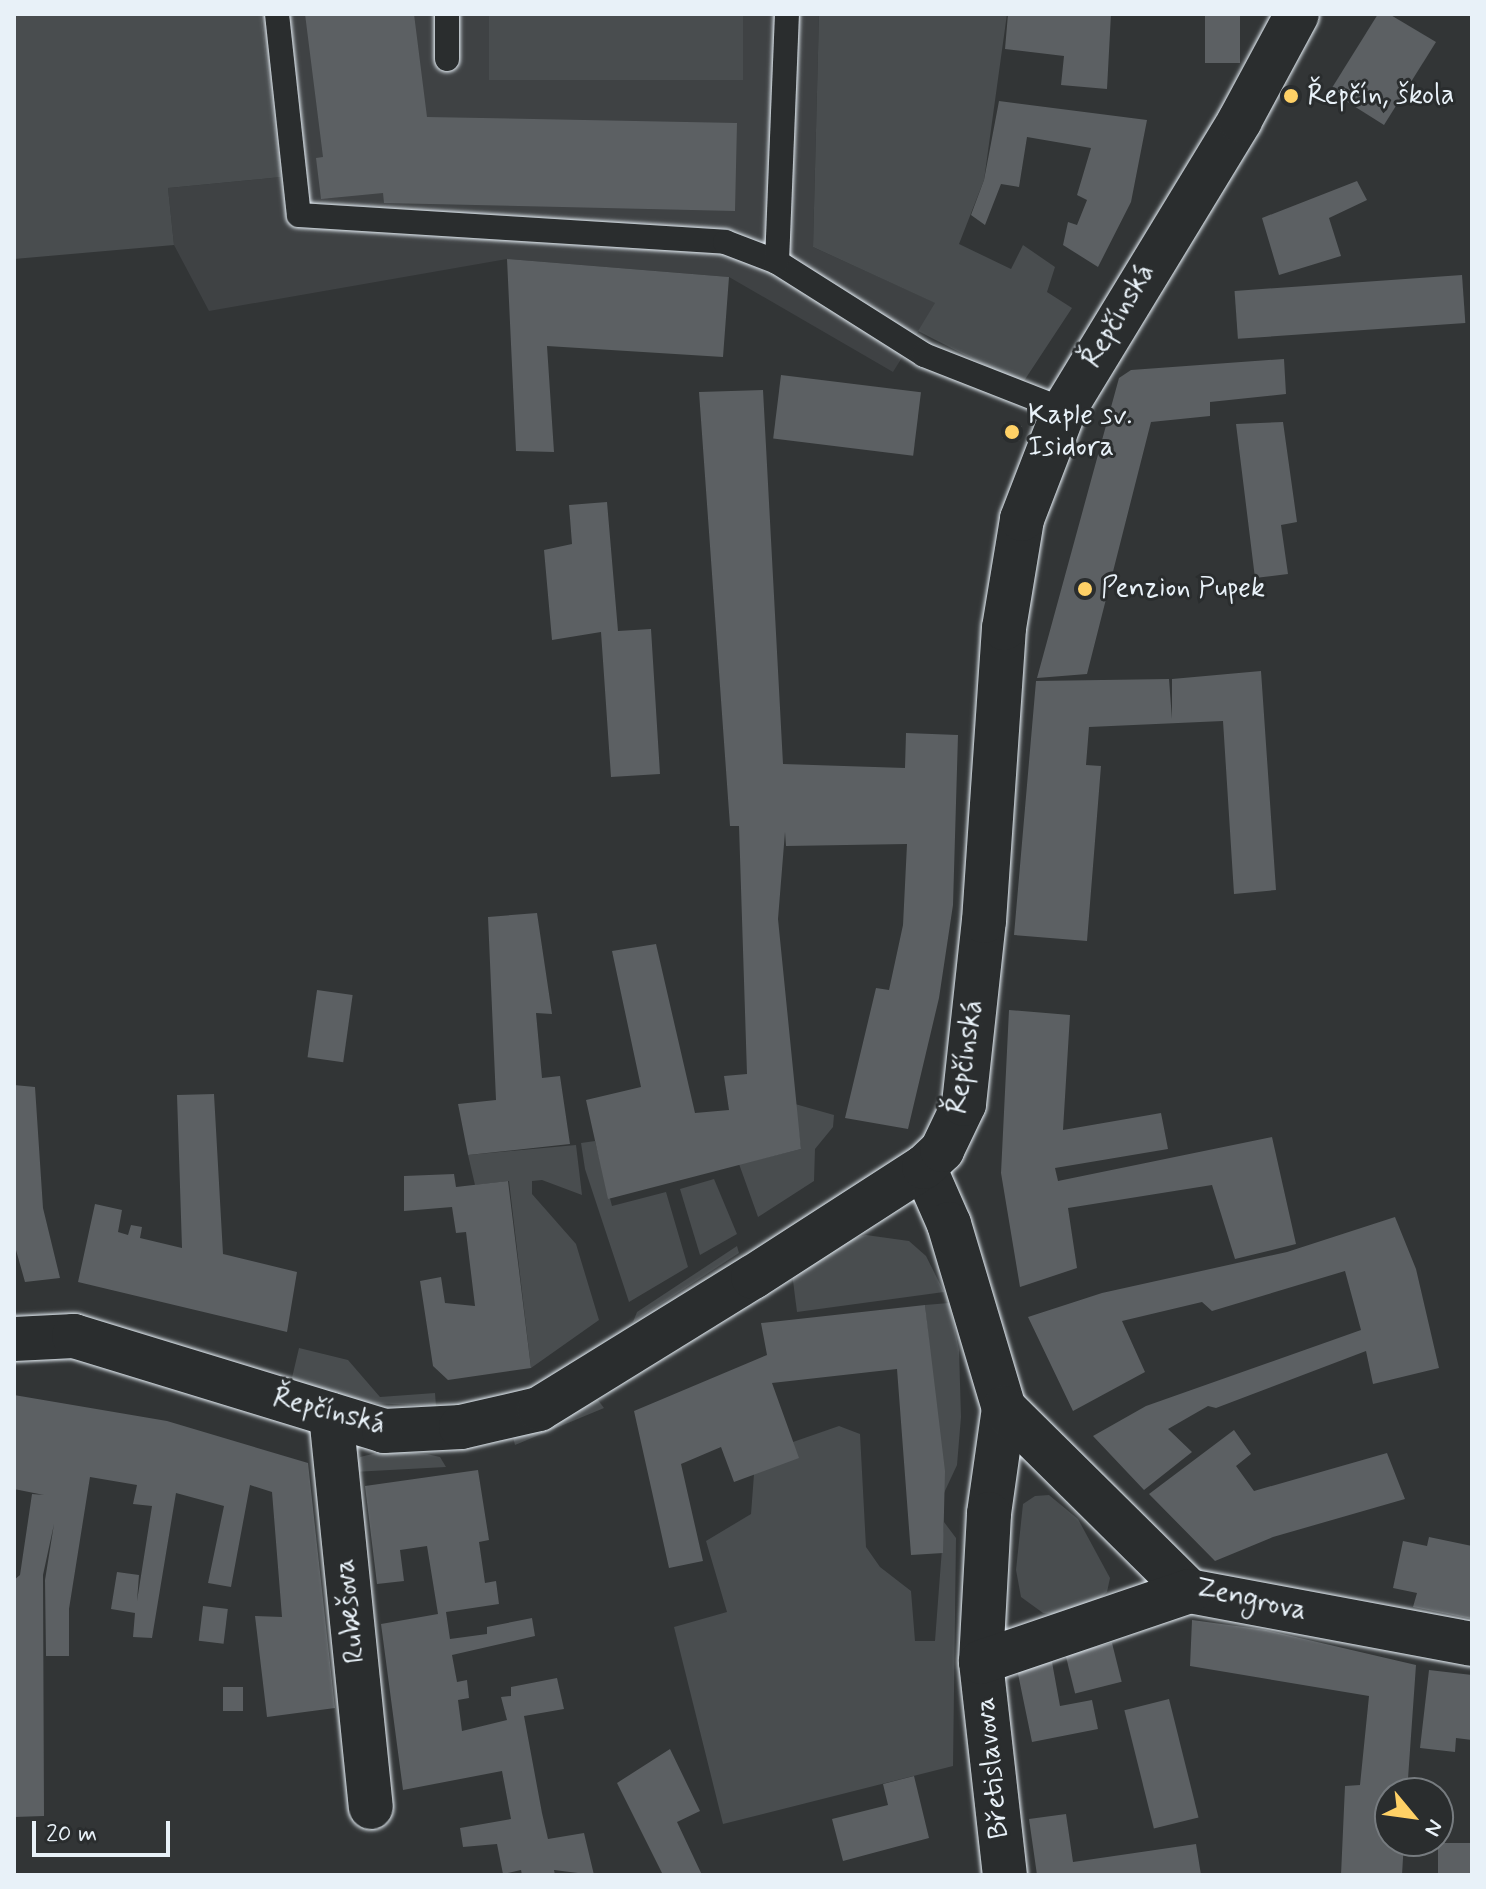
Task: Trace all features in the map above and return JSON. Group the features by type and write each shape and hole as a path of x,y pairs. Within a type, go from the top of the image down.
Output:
{"street":[{"name":"Řepčínská","path":"14,1339 74,1336 384,1431 461,1427 539,1409 924,1167 942,1150 964,1104 1011,567 1041,463 1064,410 1240,120 1297,14"},
{"path":"924,1167 949,1224 1004,1408"},
{"name":"Zengrova","path":"1004,1408 1189,1591 1472,1644"},
{"name":"Břetislavova","path":"1004,1408 989,1514 981,1662 1005,1875"},
{"name":"Rubešova","path":"331,1415 371,1807"},
{"path":"981,1662 1189,1591"}],"lane":[{"path":"277,14 299,215 725,242 777,262 924,355 1064,410"},
{"path":"447,14 447,59"},
{"path":"777,262 787,14"}],"shaded area":[{"path":"14,14 261,14 281,177 168,188 174,245 14,259"},
{"path":"261,14 819,14 813,247 936,303 893,372 729,277 507,259 209,311 174,245 168,188 281,177"},
{"path":"489,14 743,14 743,80 489,80"},
{"path":"819,14 1007,14 984,180 959,244 1011,269 1023,245 1055,267 1047,292 1072,308 1022,384 918,331 935,303 813,247"},
{"path":"795,1104 834,1115 833,1127 815,1149 814,1181 758,1217 739,1164 801,1149"},
{"path":"595,1141 612,1206 666,1192 688,1267 629,1302 585,1169 581,1143"},
{"path":"576,1145 582,1195 542,1180 532,1181 532,1194 576,1244 599,1320 531,1368 509,1181 475,1185 468,1155"},
{"path":"714,1179 737,1234 700,1255 680,1189"},
{"path":"866,1235 909,1241 926,1256 944,1292 797,1312 792,1273 849,1240"},
{"path":"737,1246 739,1253 633,1322 637,1312"},
{"path":"949,1303 959,1350 961,1417 957,1465 944,1493 925,1305"},
{"path":"299,1348 348,1360 380,1397 435,1393 436,1406 369,1403 291,1382"},
{"path":"598,1400 604,1408 515,1445 513,1437"},
{"path":"839,1426 860,1434 866,1547 880,1567 911,1591 915,1641 935,1641 944,1522 956,1538 953,1766 723,1824 674,1627 727,1612 706,1541 751,1514 754,1474 793,1442"},
{"path":"385,1451 440,1457 446,1467 353,1472 360,1457"},
{"path":"1049,1495 1078,1519 1110,1578 1107,1592 1091,1606 1059,1615 1043,1613 1021,1597 1016,1570 1023,1504 1035,1496"}],"building":[{"path":"305,14 414,14 427,117 737,123 735,211 384,203 383,193 321,199 316,158 323,157"},
{"path":"1008,14 1111,14 1107,89 1061,85 1064,56 1005,49"},
{"path":"1205,14 1240,14 1240,63 1205,63"},
{"path":"1378,14 1389,14 1436,42 1384,125 1330,91"},
{"path":"999,101 1147,120 1131,202 1098,267 1063,245 1068,222 1077,225 1087,200 1077,195 1091,148 1027,137 1019,187 1001,184 985,225 971,215 984,180"},
{"path":"1357,181 1367,200 1329,218 1341,256 1279,275 1262,218"},
{"path":"507,259 729,277 723,357 547,346 554,452 516,451"},
{"path":"1462,275 1465,323 1238,339 1235,291"},
{"path":"1284,359 1286,394 1210,402 1210,416 1151,422 1087,674 1037,678 1119,378 1131,370"},
{"path":"781,375 921,392 913,456 773,439"},
{"path":"763,390 783,764 905,768 906,733 958,735 953,905 939,998 908,1129 845,1118 876,988 889,990 903,925 907,844 786,846 785,832 778,919 801,1149 608,1199 586,1100 641,1087 612,951 656,944 695,1113 729,1110 724,1076 747,1074 739,826 730,826 699,392"},
{"path":"1283,422 1297,522 1281,525 1288,574 1255,578 1236,424"},
{"name":"Kaple sv. Isidora","path":"1005,423 1022,426 1019,441 1002,438"},
{"path":"607,502 618,631 651,629 660,774 611,777 601,632 552,640 544,550 572,544 569,505"},
{"path":"1261,671 1276,890 1234,894 1223,721 1089,727 1086,765 1101,766 1087,941 1014,935 1036,681 1169,679 1172,719 1172,679"},
{"path":"537,913 552,1014 536,1013 542,1078 560,1076 570,1144 468,1155 458,1104 496,1100 488,917"},
{"path":"317,990 353,995 343,1062 308,1057"},
{"path":"1009,1010 1070,1015 1063,1130 1161,1113 1168,1149 1055,1168 1058,1181 1272,1137 1296,1244 1235,1259 1212,1185 1068,1208 1077,1268 1020,1287 1001,1173"},
{"path":"14,1085 35,1087 43,1208 60,1278 25,1282 14,1243"},
{"path":"214,1094 223,1254 297,1272 287,1332 78,1282 95,1204 122,1210 118,1232 128,1235 131,1225 142,1227 140,1238 182,1248 177,1095"},
{"path":"454,1174 456,1187 508,1181 531,1368 448,1380 433,1366 420,1281 441,1277 445,1303 475,1306 466,1232 456,1233 452,1207 404,1211 404,1176"},
{"path":"1395,1217 1416,1269 1439,1368 1373,1384 1366,1351 1216,1408 1208,1406 1168,1429 1192,1452 1144,1490 1093,1436 1146,1406 1361,1330 1345,1271 1212,1311 1202,1302 1122,1321 1145,1372 1073,1411 1028,1317 1102,1293 1287,1252"},
{"path":"925,1305 945,1471 943,1553 911,1555 897,1369 772,1383 799,1458 734,1482 721,1447 681,1464 703,1561 669,1568 634,1411 767,1355 761,1323"},
{"path":"14,1395 167,1421 308,1463 335,1708 267,1717 255,1616 282,1617 272,1492 250,1485 231,1587 208,1583 224,1506 176,1493 152,1638 133,1637 135,1613 111,1609 117,1572 139,1575 137,1601 152,1506 133,1504 137,1485 90,1477 69,1609 69,1656 46,1656 45,1580 54,1524 43,1575 44,1816 14,1817 14,1580 20,1575 32,1494 44,1495 14,1489"},
{"path":"1234,1430 1251,1454 1236,1466 1254,1491 1387,1453 1405,1499 1273,1537 1215,1561 1149,1494"},
{"path":"478,1470 489,1540 479,1542 485,1583 496,1581 499,1604 446,1612 450,1639 487,1634 487,1627 532,1618 535,1636 452,1655 457,1682 467,1680 469,1698 458,1700 462,1731 507,1720 501,1697 511,1696 511,1687 557,1678 564,1709 524,1716 542,1813 548,1839 584,1833 594,1875 554,1870 555,1875 522,1875 521,1870 503,1874 497,1844 463,1847 460,1828 511,1819 502,1771 403,1790 381,1624 438,1614 427,1546 400,1550 404,1581 377,1584 365,1486"},
{"path":"1429,1537 1472,1546 1472,1619 1413,1607 1417,1593 1393,1588 1403,1541 1427,1546"},
{"path":"203,1606 228,1609 224,1644 199,1641"},
{"path":"1192,1620 1266,1630 1416,1665 1408,1777 1374,1777 1374,1857 1403,1857 1402,1875 1341,1875 1345,1786 1360,1785 1369,1696 1190,1666"},
{"path":"1112,1643 1122,1682 1075,1693 1065,1655"},
{"path":"1052,1662 1060,1706 1092,1700 1098,1729 1032,1742 1017,1669"},
{"path":"1429,1670 1472,1675 1472,1740 1456,1738 1455,1752 1420,1748"},
{"path":"223,1687 243,1687 243,1711 223,1711"},
{"path":"1169,1699 1199,1817 1154,1829 1124,1710"},
{"path":"670,1749 700,1811 677,1822 702,1875 663,1875 617,1783"},
{"path":"914,1776 929,1838 843,1861 832,1819 888,1805 883,1784"},
{"path":"1066,1814 1073,1862 1196,1844 1201,1875 1037,1875 1029,1819"},
{"path":"1454,1843 1472,1843 1472,1875 1438,1875 1438,1857 1454,1857"}],"place":[{"name":"Řepčín, škola","path":"1291,96"},
{"name":"Kaple sv. Isidora","path":"1012,432"},
{"name":"Penzion Pupek","path":"1085,589"}]}
